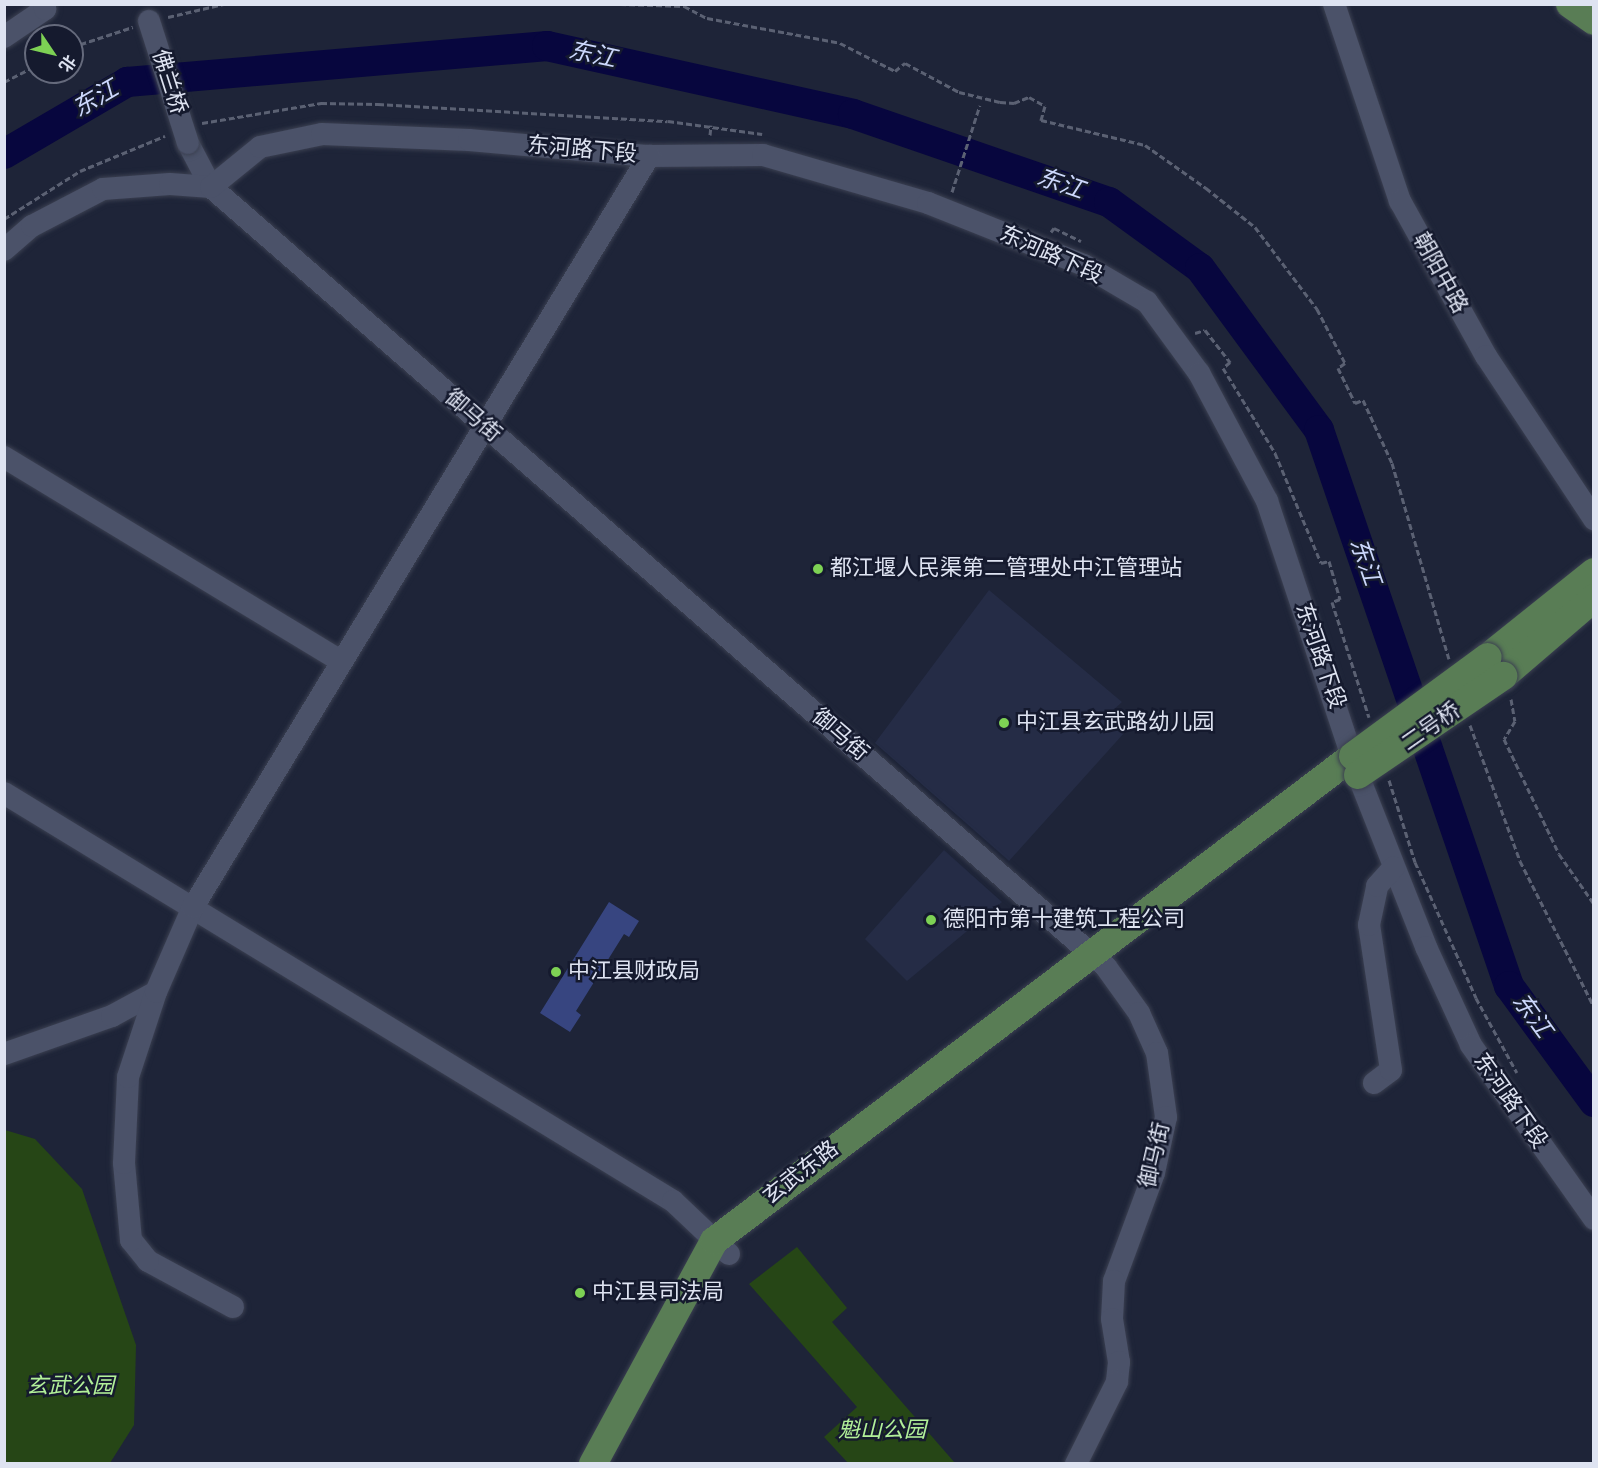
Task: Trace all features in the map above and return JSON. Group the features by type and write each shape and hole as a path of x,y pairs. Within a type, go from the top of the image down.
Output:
{"main road":[{"path":"1570,4 1593,21"},
{"path":"1499,669 1593,572"},
{"path":"1499,669 1593,598"},
{"name":"二号桥","path":"1099,961 1356,765 1499,669"},
{"name":"玄武东路","path":"593,1464 722,1247 1099,961"},
{"name":"玄武东路","path":"615,1464 722,1247"}],"street":[{"path":"4,38 45,9 44,4"},
{"name":"朝阳中路","path":"1334,4 1400,201 1486,356 1593,519"},
{"name":"佛兰桥","path":"147,13 178,139"},
{"name":"东河路下段","path":"211,187 260,147 322,134 469,140 649,156 763,155 917,200 1084,265 1147,302 1199,373 1267,501 1356,765 1394,867 1471,1046 1593,1219"},
{"name":"御马街","path":"178,139 211,187 1099,961 1139,1013 1157,1053 1166,1117 1154,1173 1114,1281 1112,1319 1119,1362 1117,1382 1076,1464"},
{"path":"233,1307 148,1261 131,1240 124,1163 128,1077 156,992 194,907 649,156"},
{"path":"4,250 32,226 103,189 170,184 211,187"},
{"path":"4,457 341,661"},
{"path":"4,793 673,1201 722,1247"},
{"path":"1374,1083 1391,1070 1369,925 1377,886 1394,867"},
{"path":"4,1054 112,1016 156,992"}],"path":[{"path":"4,82 24,72"},
{"path":"200,124 312,105 344,103 711,125 765,135"},
{"path":"950,200 980,105"},
{"path":"710,135 711,125"},
{"path":"4,219 80,171 178,139"},
{"path":"1047,236 1054,228 1090,245"},
{"path":"1190,328 1197,335 1205,330 1230,362 1223,368 1275,453 1321,563 1329,561 1340,599 1332,602 1372,726"},
{"path":"1499,669 1515,721 1504,739 1559,854 1593,904"},
{"path":"1386,771 1415,862 1476,998 1519,1076"}],"shaded area":[{"name":"中江县玄武路幼儿园","path":"989,590 1122,702 1110,713 1125,732 1009,861 875,743"},
{"name":"德阳市第十建筑工程公司","path":"944,850 1002,902 907,981 865,939"}],"green space":[{"name":"玄武公园","path":"5,1130 35,1139 82,1189 136,1345 134,1425 110,1463 5,1463"},
{"name":"魁山公园","path":"797,1247 847,1308 832,1322 955,1463 848,1463 824,1437 857,1407 749,1284"}],"building":[{"path":"609,902 639,921 629,937 624,934 576,1011 581,1015 570,1032 540,1013"}],"waterway":[{"name":"东江","path":"4,154 127,82 547,46 853,114 1109,202 1200,268 1319,430 1509,986 1594,1102"}],"place":[{"name":"都江堰人民渠第二管理处中江管理站","path":"818,569"},
{"name":"中江县玄武路幼儿园","path":"1004,723"},
{"name":"德阳市第十建筑工程公司","path":"931,920"},
{"name":"中江县财政局","path":"556,972"},
{"name":"中江县司法局","path":"580,1293"}]}
